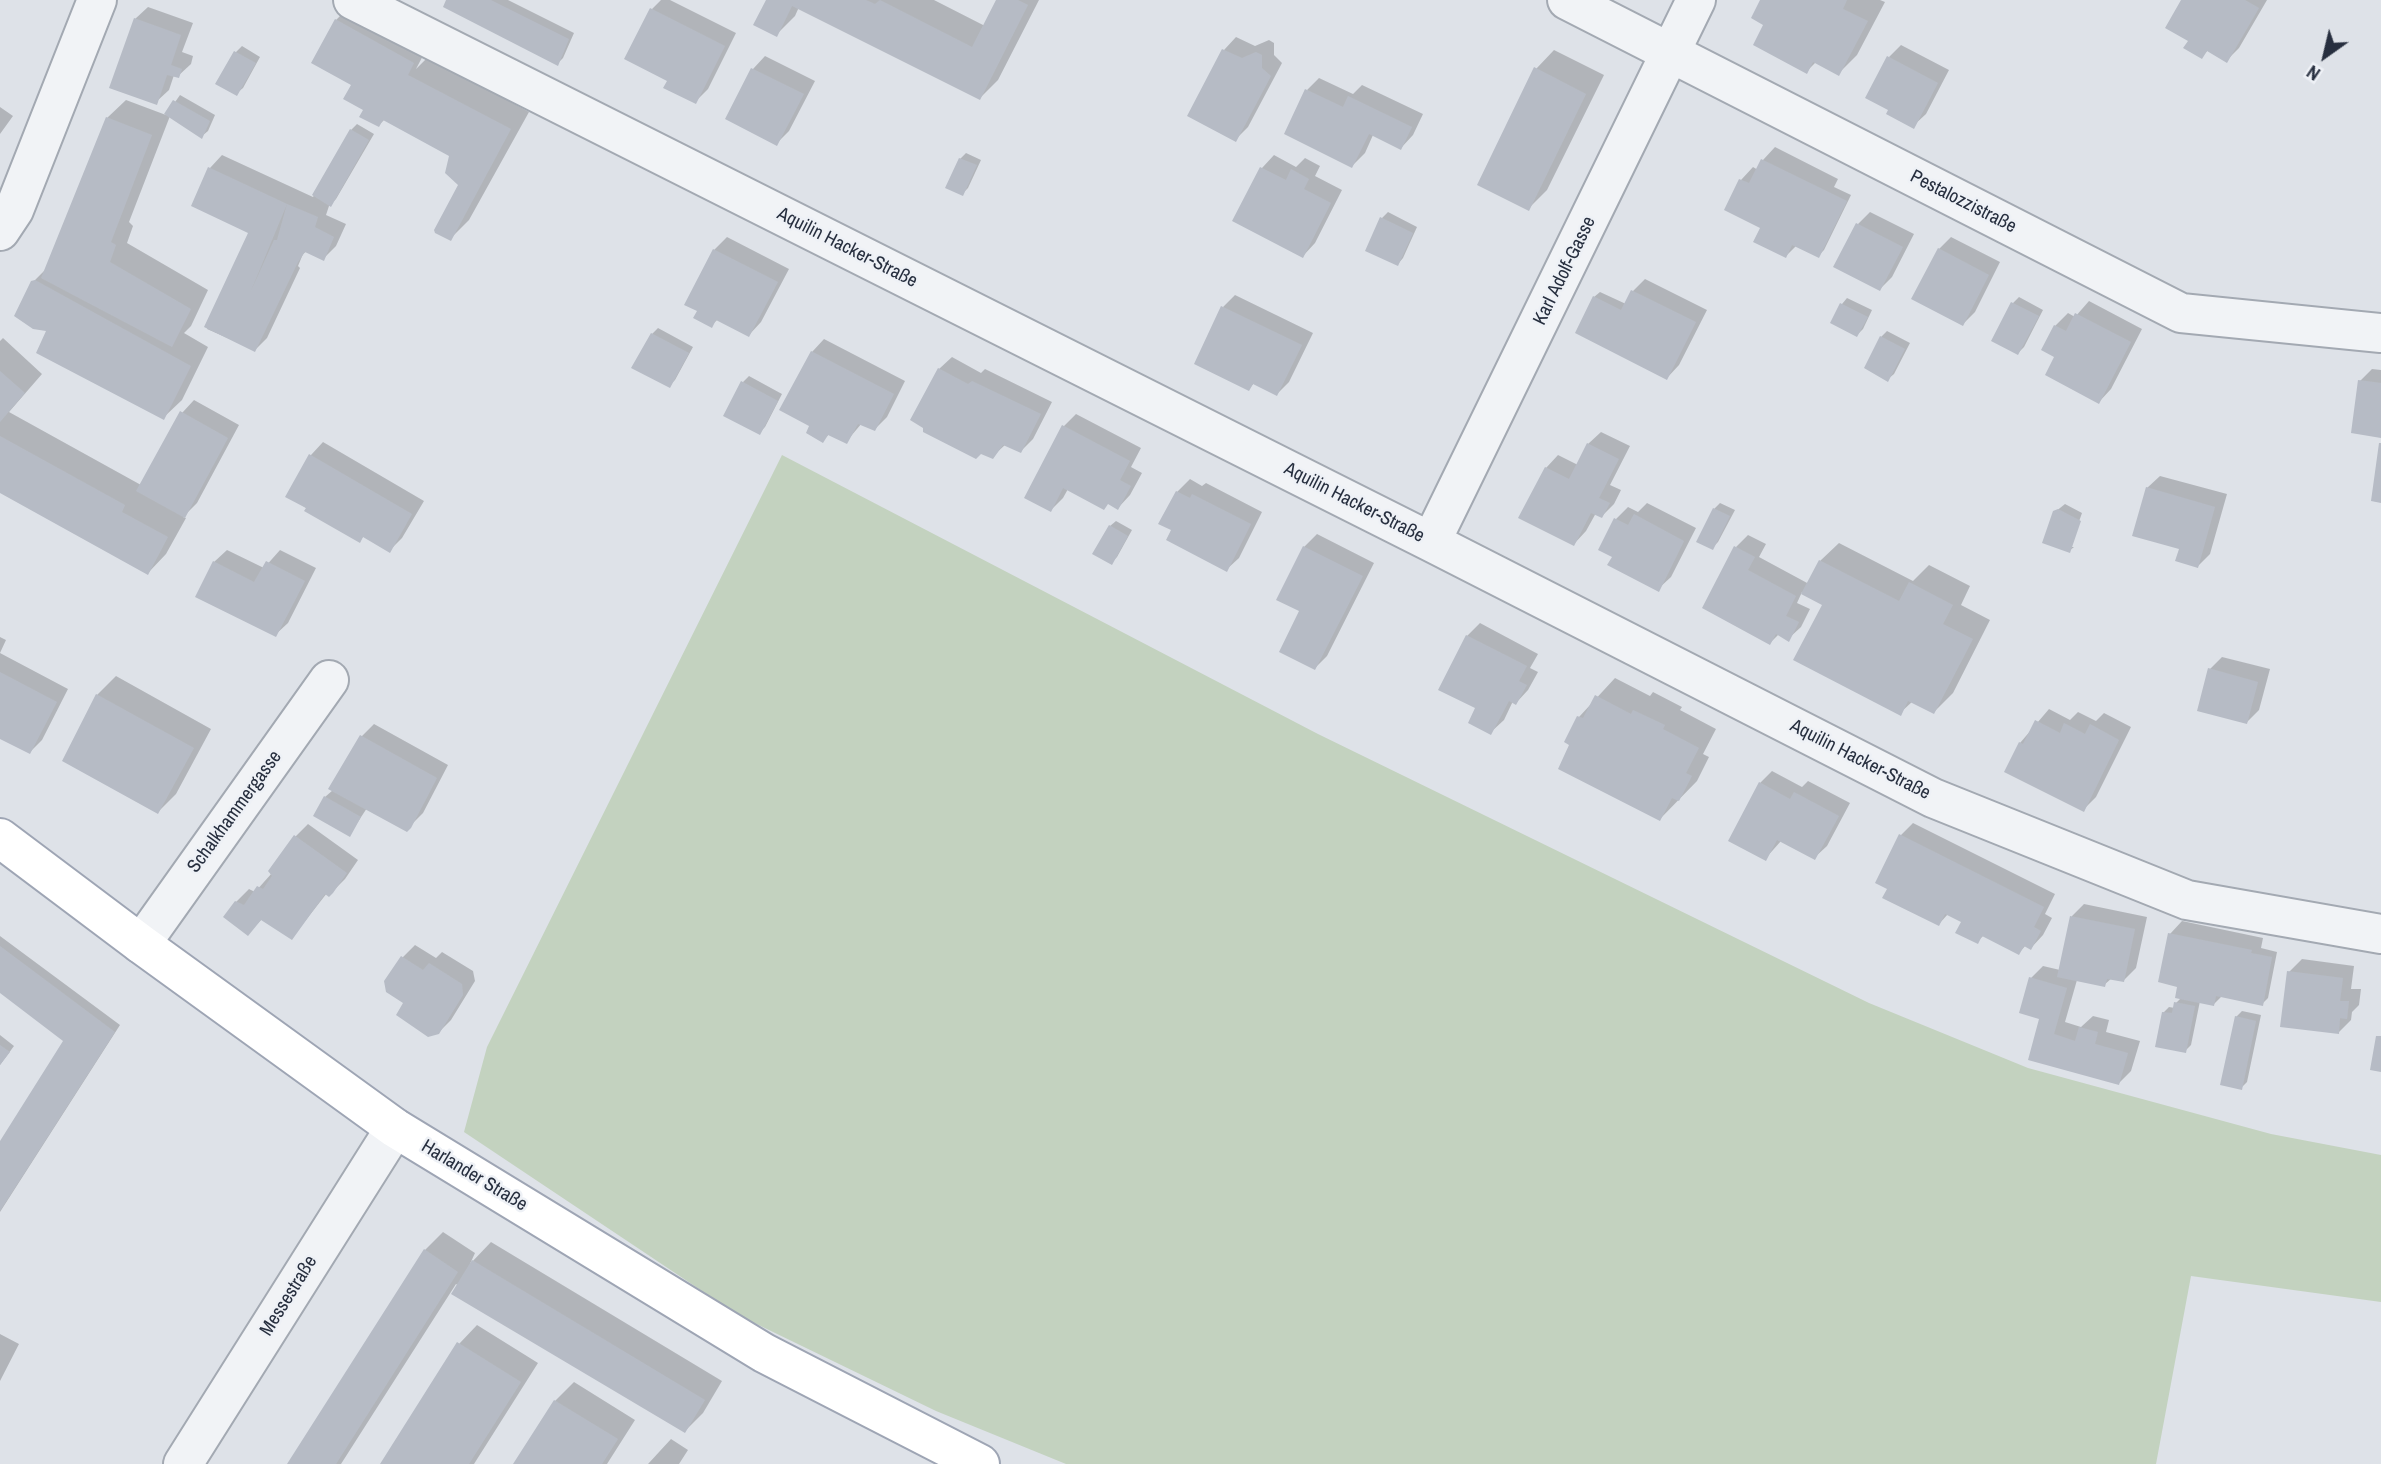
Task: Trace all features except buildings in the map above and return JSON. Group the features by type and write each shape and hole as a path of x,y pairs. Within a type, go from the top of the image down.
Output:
{"main road":[{"name":"Harlander Straße","path":"0,838 395,1128 764,1353 980,1464"}],"street":[{"path":"0,231 14,210 97,0"},
{"name":"Aquilin Hacker-Straße","path":"353,0 1431,542 1933,798 2187,900 2381,934"},
{"name":"Pestalozzistraße","path":"1567,0 2181,313 2381,332"},
{"name":"Karl Adolf-Gasse","path":"1431,542 1696,0"},
{"name":"Schalkhammergasse","path":"141,944 329,680"},
{"name":"Messestraße","path":"183,1464 395,1128"}],"green space":[{"path":"782,455 1318,734 1869,1003 2028,1068 2271,1134 2381,1155 2381,1302 2191,1276 2156,1464 1066,1464 936,1411 738,1315 464,1132 487,1047"}]}
